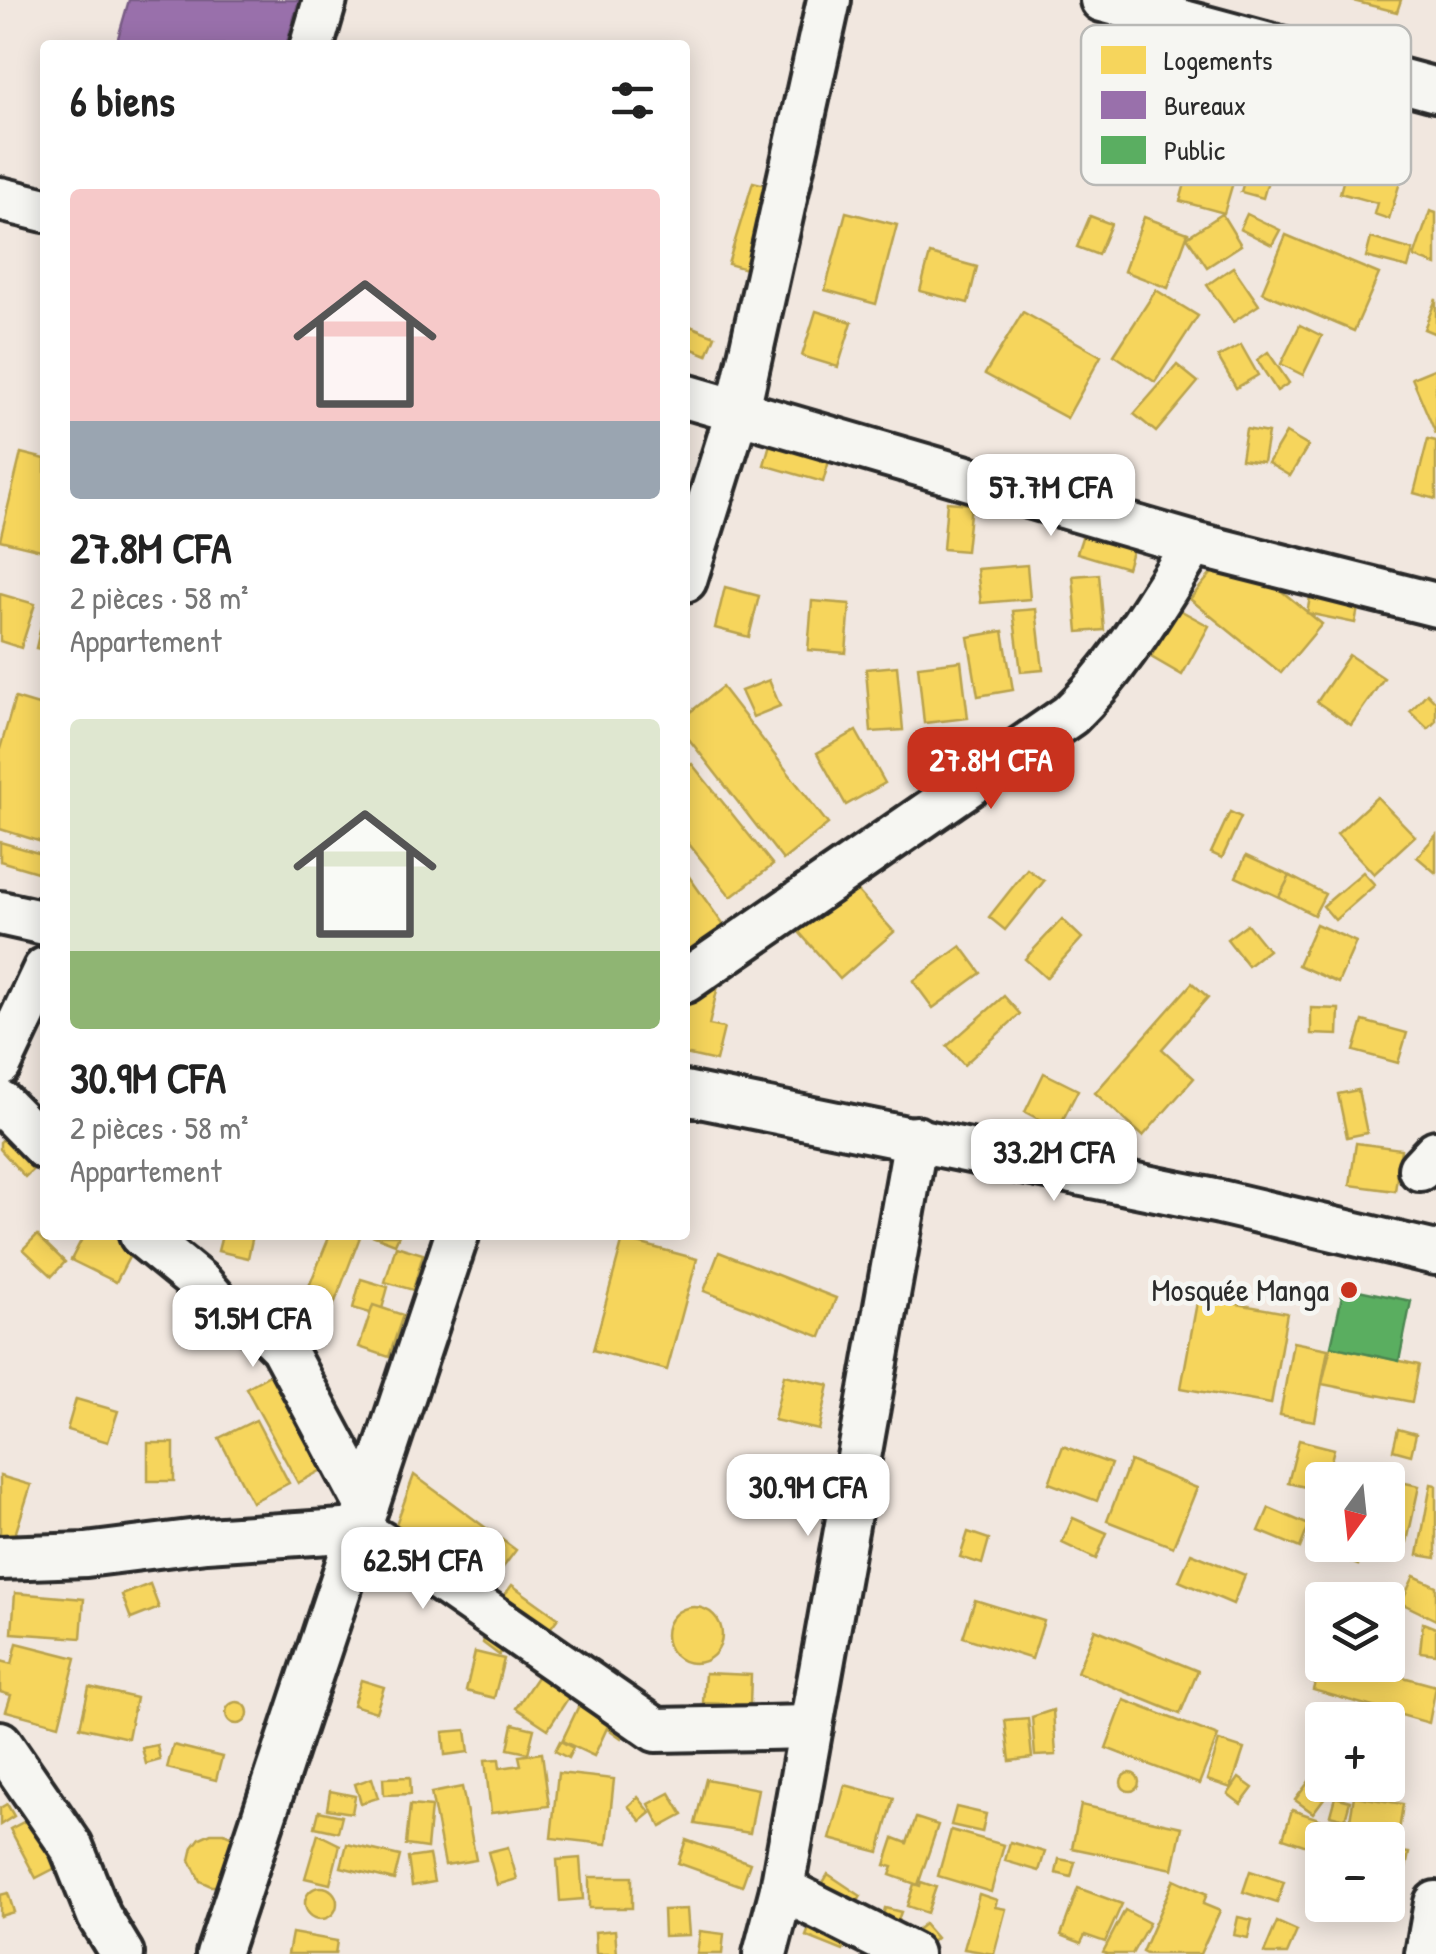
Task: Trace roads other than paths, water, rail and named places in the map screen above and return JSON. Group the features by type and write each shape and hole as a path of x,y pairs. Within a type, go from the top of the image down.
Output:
{"street":[{"path":"313,40 325,0"},
{"path":"690,564 738,410 829,0"},
{"path":"1102,0 1195,25"},
{"path":"1411,83 1436,90"},
{"path":"0,199 40,209"},
{"path":"690,397 1194,544 1436,605"},
{"path":"690,978 1070,715 1122,655 1194,544"},
{"path":"0,913 40,922"},
{"path":"0,1064 40,980"},
{"path":"690,1094 916,1138 1436,1253"},
{"path":"0,1102 40,1143"},
{"path":"765,1954 782,1889 916,1138"},
{"path":"148,1240 201,1284 222,1308 268,1333 282,1347 363,1518 434,1575 656,1730 811,1727"},
{"path":"218,1954 454,1240"},
{"path":"0,1558 86,1555 363,1518"},
{"path":"0,1743 71,1846 98,1916 122,1954"},
{"path":"782,1889 911,1954"},
{"path":"1426,1954 1436,1903"}],"place":[{"name":"Mosquée Manga","path":"1349,1290"}]}
